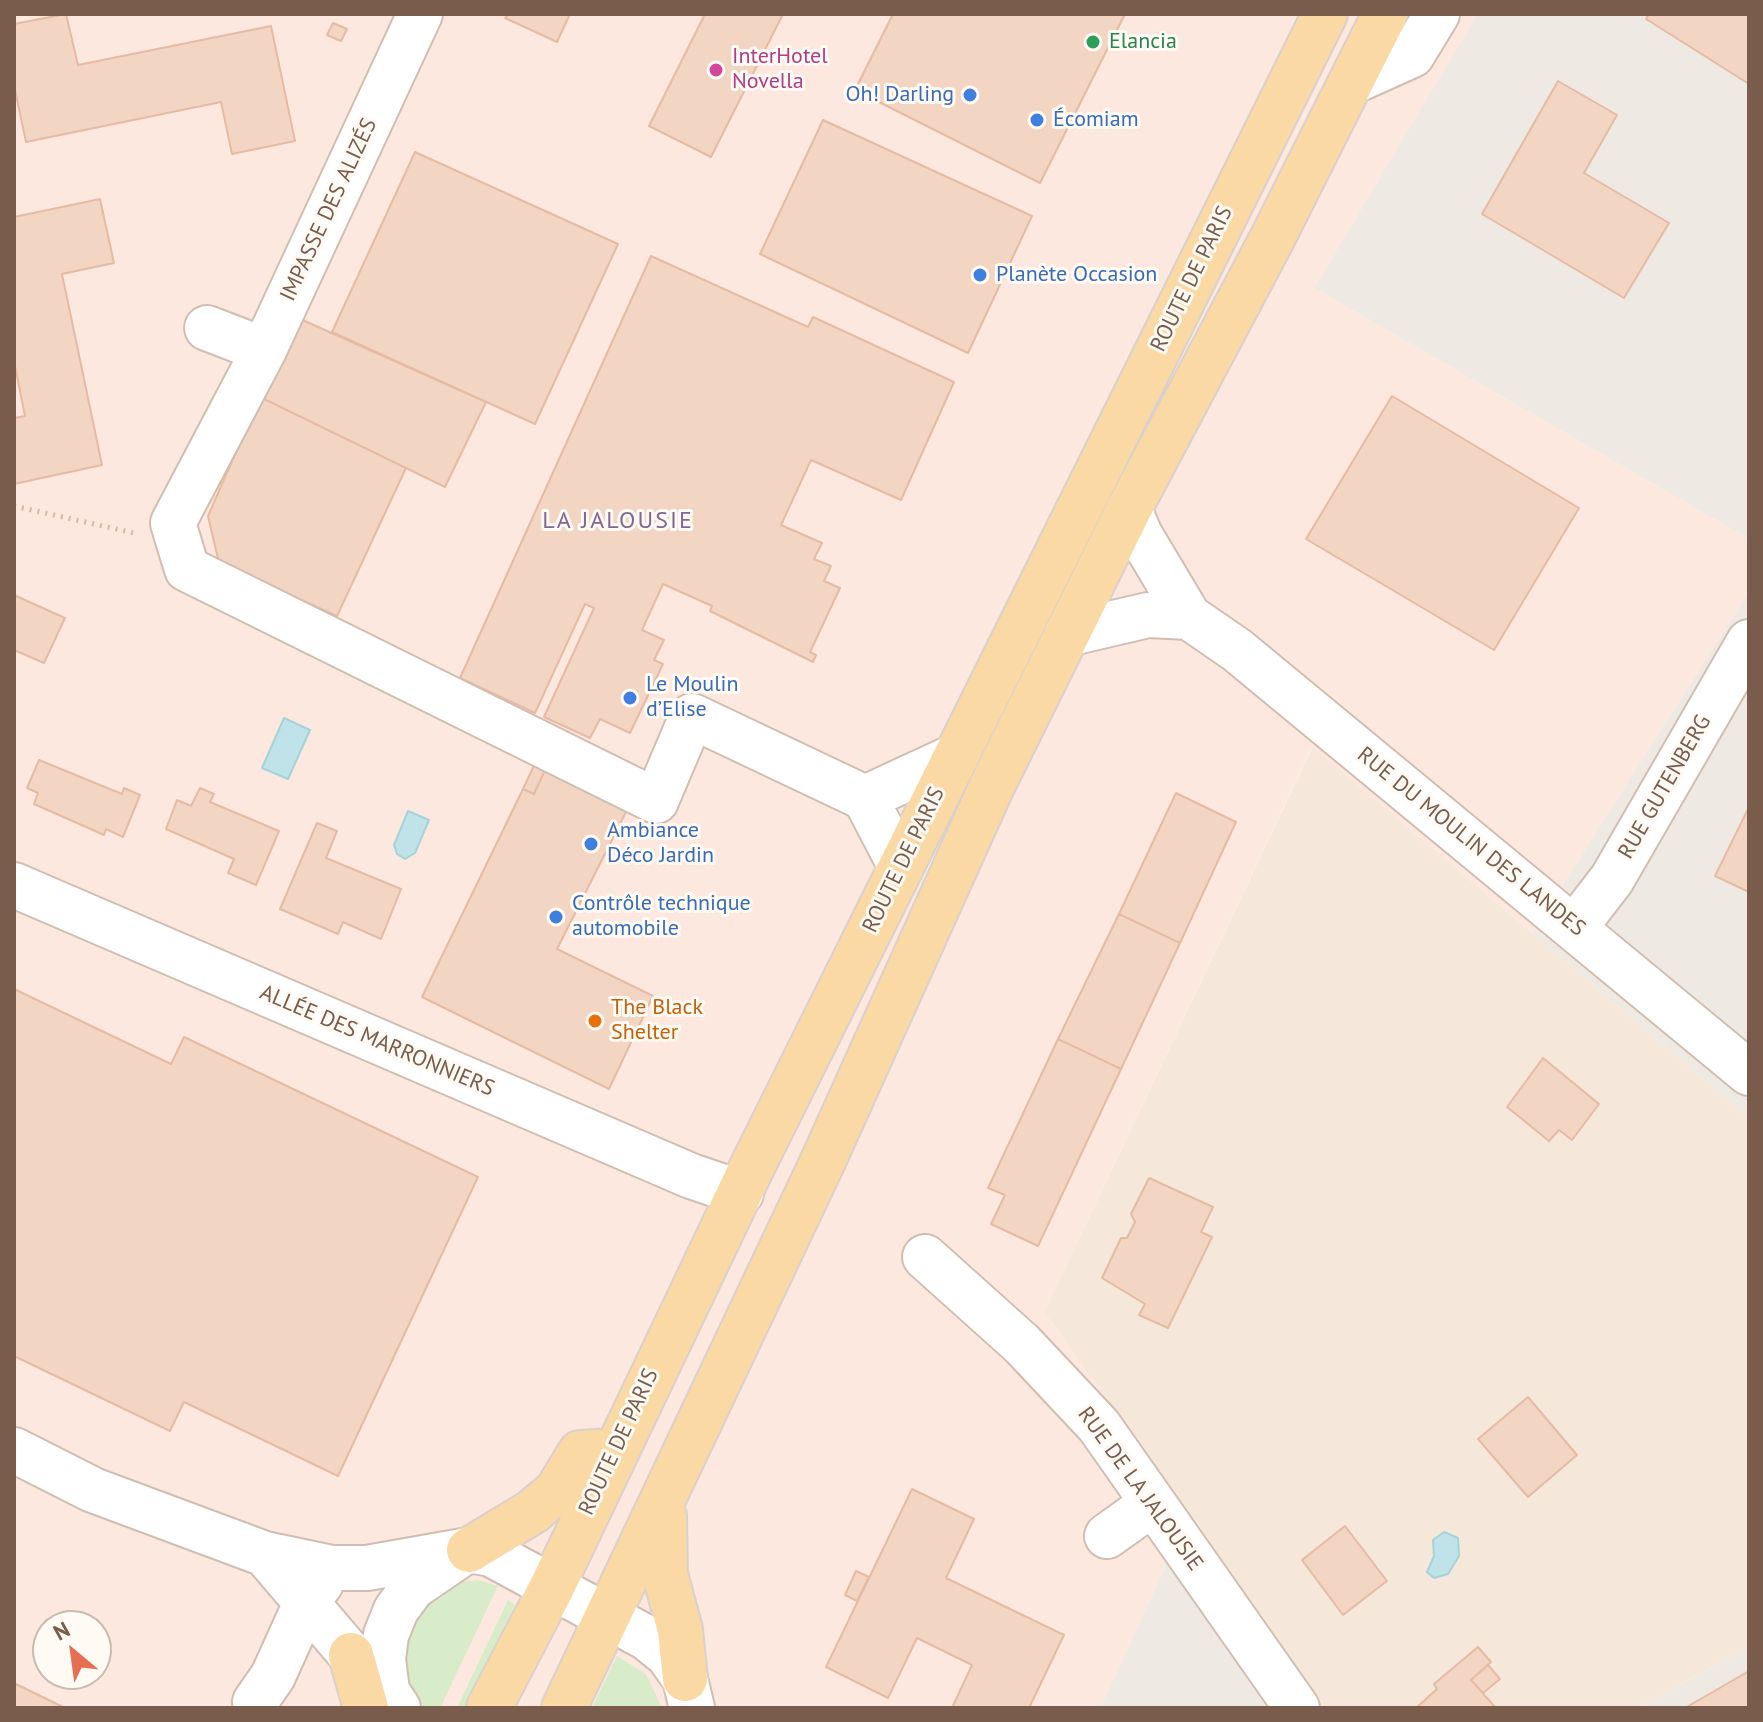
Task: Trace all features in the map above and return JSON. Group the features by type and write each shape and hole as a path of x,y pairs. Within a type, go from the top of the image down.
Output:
{"main road":[{"name":"ROUTE DE PARIS","path":"489,1708 552,1587 613,1451 779,1113 1325,14"},
{"path":"564,1708 610,1618 823,1161 992,786 1129,509 1385,14"},
{"path":"779,1113 814,1143 823,1161"},
{"path":"469,1550 532,1512 557,1491 580,1453 613,1451"},
{"path":"663,1504 665,1574 680,1630 689,1694"},
{"path":"351,1655 383,1702"}],"street":[{"name":"IMPASSE DES ALIZÉS","path":"179,543 173,523 264,350 420,14"},
{"path":"1352,82 1412,55 1437,14"},
{"path":"207,328 264,350"},
{"name":"RUE DU MOULIN DES LANDES","path":"1129,509 1140,535 1189,617 1237,650 1749,1073"},
{"path":"179,543 187,569 656,801 692,716 865,798 901,867"},
{"path":"1067,634 1148,615 1189,617"},
{"name":"RUE GUTENBERG","path":"1575,927 1612,879 1749,642"},
{"path":"865,798 956,756"},
{"name":"ALLÉE DES MARRONNIERS","path":"14,885 691,1176 741,1193"},
{"name":"RUE DE LA JALOUSIE","path":"925,1257 1022,1344 1099,1426 1297,1708"},
{"path":"14,1450 93,1490 265,1554 332,1568 367,1568 469,1550 491,1554 647,1638 668,1655 689,1694"},
{"path":"1107,1536 1153,1503"},
{"path":"383,1702 386,1635 396,1610 413,1587 469,1550"},
{"path":"265,1554 351,1655"},
{"path":"255,1702 273,1676 306,1603 332,1568"}],"path":[{"path":"14,506 179,543"}],"shaded area":[{"path":"14,14 1477,14 1314,288 1749,539 1749,591 1532,933 1312,747 1044,1312 1189,1515 1100,1708 14,1708"},
{"path":"1477,14 1749,14 1749,539 1314,288"},
{"path":"1749,591 1749,1118 1532,933"},
{"path":"1313,746 1749,1118 1749,1647 1637,1708 1326,1708 1044,1312"},
{"path":"1189,1515 1326,1708 1100,1708"},
{"path":"1749,1647 1749,1708 1637,1708"}],"green space":[{"path":"478,1580 498,1586 440,1708 416,1708 402,1682 411,1612 453,1583"},
{"path":"508,1600 515,1605 465,1708 457,1708"},
{"path":"617,1656 646,1674 662,1708 592,1708"}],"water":[{"path":"284,718 310,730 288,779 262,768"},
{"path":"408,811 429,820 415,853 405,859 397,854 394,845"},
{"path":"1444,1532 1458,1538 1459,1556 1448,1574 1434,1578 1427,1572 1434,1556 1433,1540"}],"building":[{"path":"66,14 78,65 271,26 295,141 232,154 221,102 26,142 14,85 14,24"},
{"path":"508,14 570,14 557,42 505,18"},
{"name":"InterHotel Novella","path":"705,14 783,14 711,157 649,126"},
{"path":"893,14 1125,14 1040,183 855,90"},
{"path":"1649,14 1749,14 1749,84 1646,19"},
{"path":"333,23 347,29 341,41 327,35"},
{"path":"1558,81 1617,115 1584,173 1669,223 1624,298 1482,214"},
{"path":"823,120 1032,216 968,353 760,254"},
{"path":"415,152 618,244 535,424 332,332"},
{"path":"100,199 114,263 62,274 102,465 14,484 14,418 25,416 14,361 14,217"},
{"path":"651,256 808,327 813,317 954,382 901,500 811,460 781,525 822,543 814,559 831,566 824,581 840,588 810,652 816,655 813,662 710,611 712,606 663,584 642,630 664,640 654,660 663,664 630,733 600,719 590,738 544,717 594,608 585,604 535,713 460,678"},
{"path":"298,318 486,402 445,487 260,397"},
{"path":"1392,396 1579,508 1494,650 1306,539"},
{"path":"260,397 406,468 337,616 219,563 208,516"},
{"path":"14,595 65,618 44,663 14,650"},
{"path":"537,759 607,793 599,798 545,770 534,794 523,789"},
{"path":"39,760 122,794 124,788 140,795 123,837 106,829 104,835 34,804 38,793 27,788"},
{"path":"545,770 599,798 607,793 630,804 557,949 653,996 609,1089 422,997 523,789 534,794"},
{"path":"200,788 214,794 210,802 279,831 256,885 228,873 234,859 166,829 177,800 191,806"},
{"path":"1176,793 1236,822 1180,943 1119,914"},
{"path":"1749,807 1749,892 1715,876"},
{"path":"317,823 337,831 326,858 401,889 381,939 343,922 338,934 280,909"},
{"path":"1119,914 1180,943 1121,1069 1058,1039"},
{"path":"14,989 171,1064 184,1037 478,1177 338,1476 184,1402 170,1431 14,1356"},
{"path":"1058,1039 1121,1069 1038,1246 991,1224 1005,1195 988,1188"},
{"path":"1543,1058 1599,1104 1572,1140 1559,1130 1549,1141 1507,1107"},
{"path":"1149,1178 1213,1207 1201,1232 1212,1237 1168,1328 1139,1315 1145,1304 1102,1278 1121,1238 1127,1238 1135,1222 1131,1214"},
{"path":"1528,1397 1577,1455 1528,1497 1478,1439"},
{"path":"912,1489 974,1519 946,1578 1064,1635 1029,1708 952,1708 972,1665 917,1638 888,1698 826,1667"},
{"path":"1345,1526 1387,1581 1343,1615 1302,1560"},
{"path":"856,1571 869,1577 857,1601 845,1595"},
{"path":"1478,1647 1491,1662 1471,1680 1495,1707 1416,1708 1437,1689 1434,1684"},
{"path":"1488,1665 1500,1679 1483,1693 1471,1680"},
{"path":"1749,1671 1749,1708 1685,1708"},
{"path":"14,1683 65,1708 14,1708"}],"place":[{"name":"Elancia","path":"1093,42"},
{"name":"InterHotel Novella","path":"716,70"},
{"name":"Oh! Darling","path":"970,95"},
{"name":"Écomiam","path":"1037,120"},
{"name":"Planète Occasion","path":"980,275"},
{"name":"Le Moulin d’Elise","path":"630,698"},
{"name":"Ambiance Déco Jardin","path":"591,844"},
{"name":"Contrôle technique automobile","path":"556,917"},
{"name":"The Black Shelter","path":"595,1021"}],"district":[{"name":"LA JALOUSIE","path":"618,521"}]}
